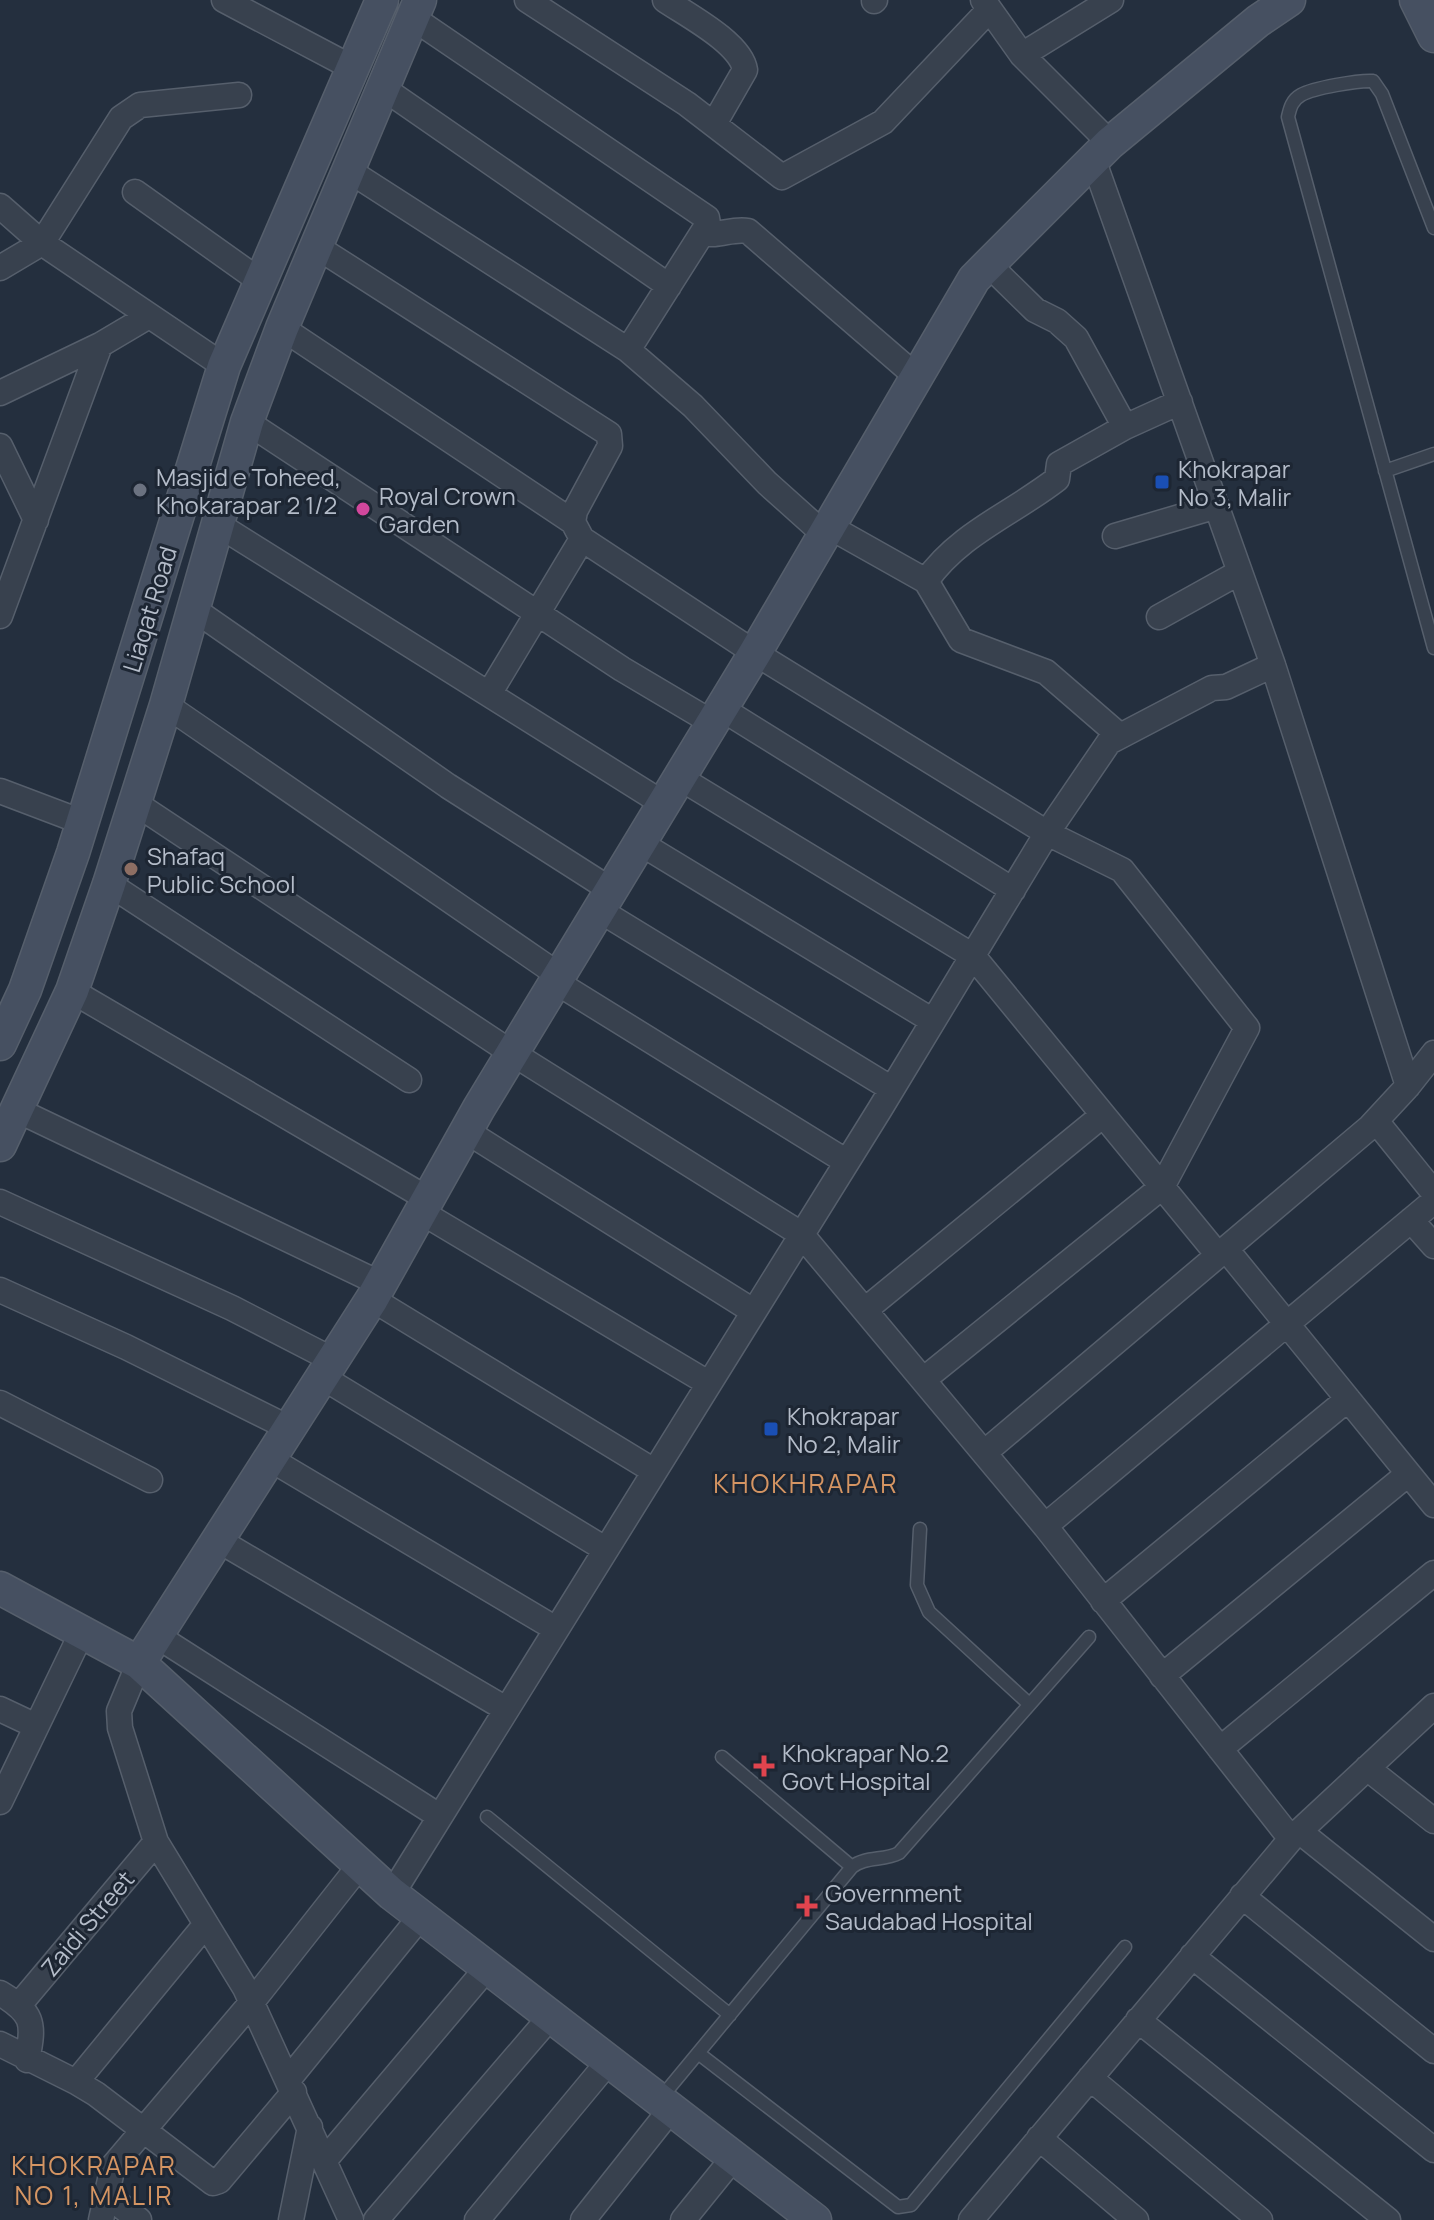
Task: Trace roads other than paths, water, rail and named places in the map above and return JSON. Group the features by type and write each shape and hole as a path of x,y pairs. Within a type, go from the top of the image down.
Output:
{"street":[{"path":"224,0 351,67"},
{"name":"Liaqat Road","path":"0,1044 25,990 82,822 224,366 382,0"},
{"path":"527,0 714,124 780,176 786,177 883,122 986,5 1022,55 1102,151 1180,402 1273,665 1408,1086"},
{"path":"665,0 729,45 744,62 745,70 714,124"},
{"path":"1022,55 1111,0"},
{"path":"351,2220 252,2002 156,1842 120,1728 119,1711 139,1663 376,1291 512,1053 828,531 974,279 1102,151 1258,21 1289,0"},
{"path":"1416,0 1434,36"},
{"path":"0,1145 72,991 109,884 166,705 247,422 282,328 416,9 707,218 708,224 703,233 628,350"},
{"path":"383,88 669,286"},
{"path":"0,268 42,243 121,118 131,109 140,105 239,95"},
{"path":"348,170 628,350 693,406 767,483 828,531 926,581 961,640 1046,672 1120,736"},
{"path":"135,192 260,281"},
{"path":"0,206 42,243 224,366"},
{"path":"703,233 748,231 917,377"},
{"path":"317,247 609,434 610,446 575,511 578,530 538,613 489,694"},
{"path":"988,264 1035,310 1057,321 1076,338 1125,427"},
{"path":"0,393 100,345 149,316"},
{"path":"282,328 755,653 1047,833 1122,870 1247,1028 1162,1187 923,1380"},
{"path":"0,616 100,345"},
{"path":"926,581 942,559 961,543 1057,479 1059,464 1125,427 1180,402"},
{"path":"247,422 622,669 717,716 1013,890"},
{"path":"0,446 36,520"},
{"path":"1115,536 1217,506"},
{"path":"217,524 489,694 973,956 1162,1187 1287,1323 1434,1505"},
{"path":"1159,617 1240,572"},
{"path":"192,608 448,786 605,900 892,1089"},
{"path":"392,1894 847,1162 1047,833 1109,742 1212,688 1226,687 1273,665"},
{"path":"166,705 558,979 847,1162"},
{"path":"0,791 82,822"},
{"path":"135,803 512,1053 801,1234 1045,1526 1220,1749 1295,1835 1434,1939"},
{"path":"640,843 933,1021"},
{"path":"109,884 409,1080"},
{"path":"72,991 424,1205 708,1383"},
{"path":"984,1453 1376,1121 1434,1053"},
{"path":"17,1110 376,1291 654,1471"},
{"path":"865,1310 1103,1115"},
{"path":"1376,1121 1434,1193"},
{"path":"466,1131 753,1311"},
{"path":"1045,1526 1434,1201"},
{"path":"0,1202 219,1301 328,1368 605,1549"},
{"path":"1411,1220 1434,1246"},
{"path":"0,1290 126,1347 289,1428"},
{"path":"1103,1601 1348,1399"},
{"path":"0,1403 150,1480"},
{"path":"270,1459 556,1629"},
{"path":"1162,1676 1408,1474"},
{"path":"218,1540 506,1709"},
{"path":"1220,1749 1434,1573"},
{"path":"0,1588 139,1663 392,1894 734,2157 802,2216"},
{"path":"0,1802 82,1632"},
{"path":"157,1636 439,1816"},
{"path":"984,2215 1039,2138 1295,1835 1434,1706"},
{"path":"0,1709 36,1726"},
{"path":"1367,1768 1434,1821"},
{"name":"Zaidi Street","path":"10,1999 156,1842"},
{"path":"101,2220 113,2166 252,2002 360,1865"},
{"path":"1242,1896 1434,2051"},
{"path":"0,2044 76,2082 216,2183 421,1916"},
{"path":"76,2082 206,1924"},
{"path":"1192,1956 1434,2150"},
{"path":"324,2161 487,1968"},
{"path":"10,1999 31,2020 32,2036 27,2060"},
{"path":"376,2220 551,2016"},
{"path":"1138,2020 1388,2220"},
{"path":"477,2220 609,2061"},
{"path":"1090,2078 1260,2220"},
{"path":"583,2220 666,2104"},
{"path":"291,2220 310,2127"},
{"path":"1039,2138 1136,2220"},
{"path":"683,2220 734,2157"},
{"path":"107,2195 139,2220"}],"lane":[{"path":"1434,228 1382,94 1373,81 1361,80 1301,94 1292,102 1288,117 1434,648"},
{"path":"1385,471 1434,454"},
{"path":"920,1529 917,1585 929,1612 1028,1703"},
{"path":"666,2104 698,2053 852,1867 861,1861 899,1853 1089,1637"},
{"path":"722,1757 852,1867"},
{"path":"487,1817 730,2015"},
{"path":"698,2053 898,2207 905,2207 911,2205 1125,1947"}],"place":[{"name":"Khokrapar No 3, Malir","path":"1162,482"},
{"name":"Masjid e Toheed, Khokarapar 2 1/2","path":"140,490"},
{"name":"Royal Crown Garden","path":"363,509"},
{"name":"Shafaq Public School","path":"131,869"},
{"name":"Khokrapar No 2, Malir","path":"771,1429"},
{"name":"Khokrapar No.2 Govt Hospital","path":"764,1766"},
{"name":"Government Saudabad Hospital","path":"807,1906"}],"district":[{"name":"KHOKHRAPAR","path":"806,1483"},
{"name":"KHOKRAPAR NO 1, MALIR","path":"94,2180"}]}
